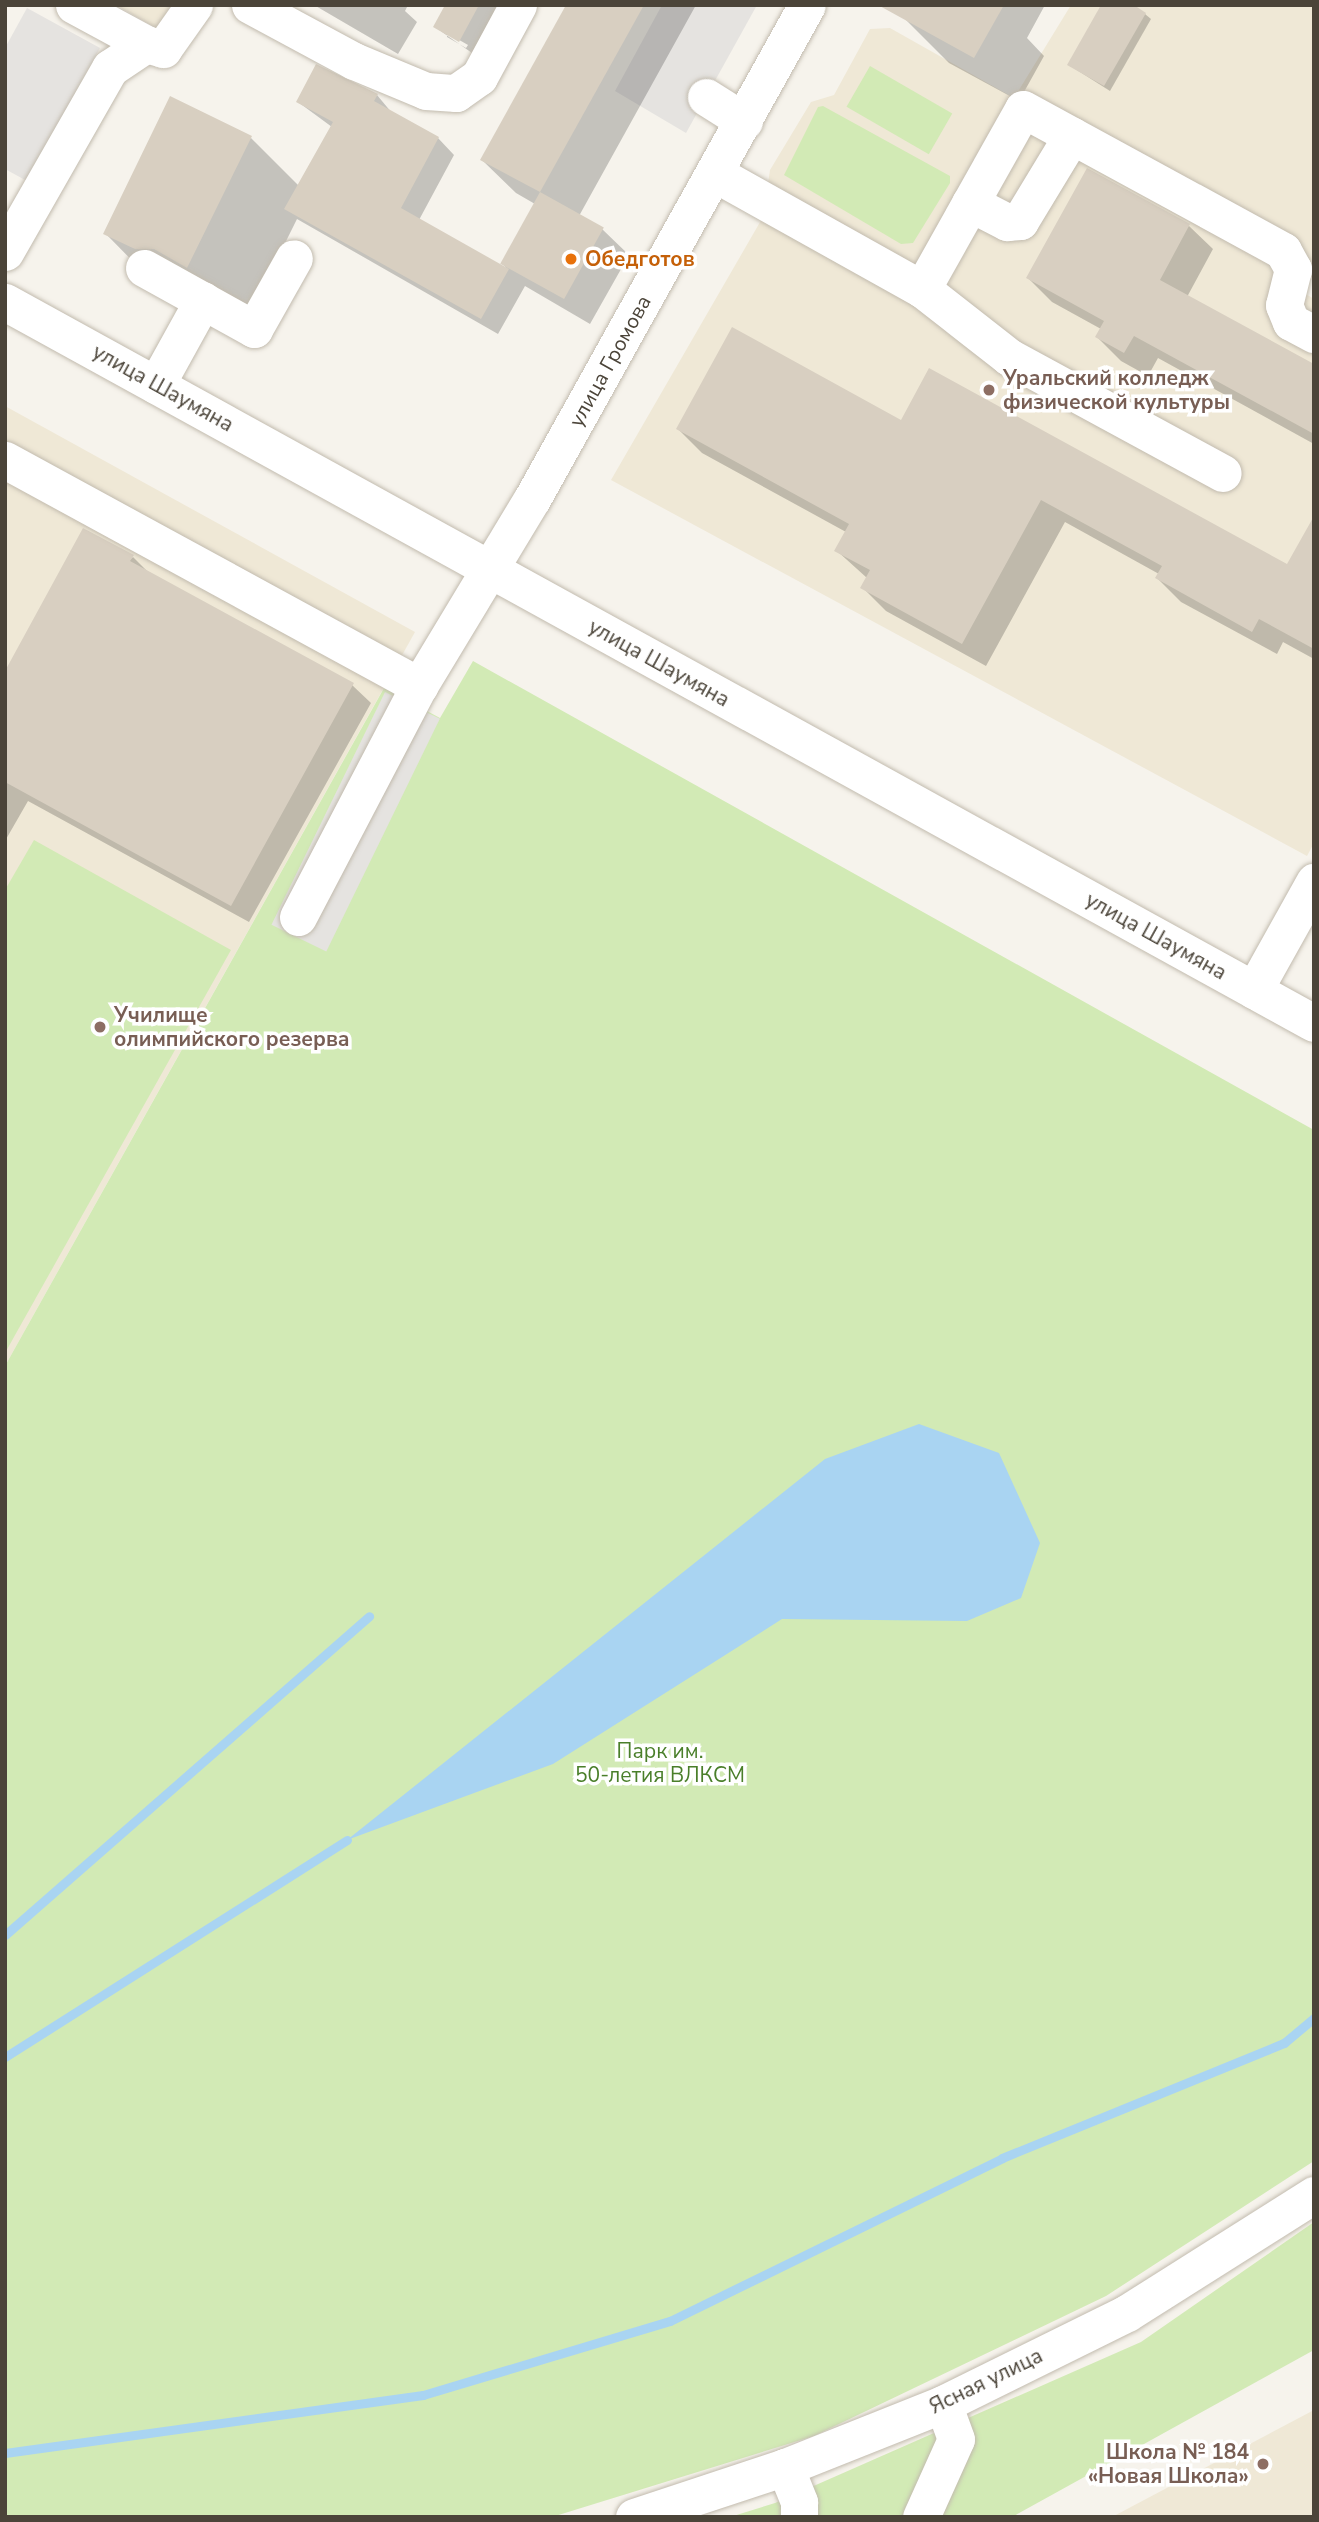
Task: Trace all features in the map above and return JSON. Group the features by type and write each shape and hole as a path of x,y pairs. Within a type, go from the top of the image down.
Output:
{"street":[{"path":"74,5 146,44 163,49 194,5"},
{"path":"250,5 354,61 426,91 456,93 479,77 518,5"},
{"name":"улица Громова","path":"298,918 419,686 716,174 807,5"},
{"path":"5,252 37,179 110,68 146,44"},
{"path":"706,97 744,121"},
{"path":"922,289 1023,109 1283,251 1293,269 1284,305 1291,321 1314,334"},
{"path":"970,203 1007,222 1020,221 1072,135"},
{"path":"716,174 922,289 1009,357 1223,473"},
{"path":"144,268 254,329 294,258"},
{"path":"156,384 203,300"},
{"name":"улица Шаумяна","path":"5,302 1314,1023"},
{"path":"5,460 419,686"},
{"path":"1254,990 1314,882"},
{"name":"Ясная улица","path":"634,2517 785,2467 943,2404 1127,2313 1314,2195"},
{"path":"921,2517 956,2439 943,2404"},
{"path":"785,2467 799,2517"}],"shaded area":[{"path":"116,5 178,5 163,32"},
{"path":"662,5 757,5 686,133 615,91"},
{"name":"Уральский колледж физической культуры","path":"1071,5 1314,5 1314,262 1299,290 1314,299 1314,843 1307,856 611,480 763,217 770,170 811,102 834,95 870,29 890,28 1014,98"},
{"path":"27,8 100,48 27,181 5,169 5,48"},
{"name":"Училище олимпийского резерва","path":"5,406 415,632 5,1366"},
{"path":"385,692 440,719 326,952 271,925"},
{"name":"Школа № 184 «Новая Школа»","path":"1314,2410 1314,2517 1112,2517"}],"green space":[{"path":"870,66 952,113 929,154 846,107"},
{"path":"823,106 950,176 950,183 913,243 901,244 784,175 818,107"},
{"name":"Парк им. 50-летия ВЛКСМ","path":"473,661 1314,1130 1314,2161 1106,2296 814,2436 552,2517 5,2517 5,1366 384,688 440,718"},
{"path":"34,840 231,950 5,1353 5,890"},
{"path":"1314,2222 1314,2350 1012,2517 730,2517 775,2503 1141,2342"}],"water":[{"path":"919,1424 999,1453 1040,1543 1021,1598 967,1621 782,1619 553,1764 347,1840 825,1459"}],"building":[{"path":"445,5 479,5 459,42 433,27"},
{"path":"566,5 644,5 540,192 480,160"},
{"path":"878,5 1004,5 974,58"},
{"path":"1101,5 1134,5 1146,13 1104,86 1067,65"},
{"path":"316,64 378,94 374,101 439,137 401,208 509,269 481,319 284,209 333,122 296,102"},
{"path":"170,96 252,136 187,268 154,249 135,249 103,234"},
{"path":"1087,168 1190,224 1160,280 1314,364 1314,434 1134,336 1124,353 1095,337 1104,321 1026,278"},
{"path":"540,192 604,227 564,299 500,264"},
{"path":"732,327 901,420 929,368 1287,564 1314,516 1314,649 1259,619 1252,632 1155,578 1162,566 1041,500 962,644 860,588 870,570 834,551 849,524 676,429"},
{"path":"83,528 134,555 130,561 354,683 231,906 5,782 5,671"}],"waterway":[{"path":"5,1935 369,1616"},
{"path":"5,2057 347,1840"},
{"path":"5,2453 423,2395 670,2321 1002,2158 1284,2043 1314,2018"}],"place":[{"name":"Обедготов","path":"571,259"},
{"name":"Уральский колледж физической культуры","path":"989,390"},
{"name":"Училище олимпийского резерва","path":"100,1027"},
{"name":"Школа № 184 «Новая Школа»","path":"1263,2464"}]}
